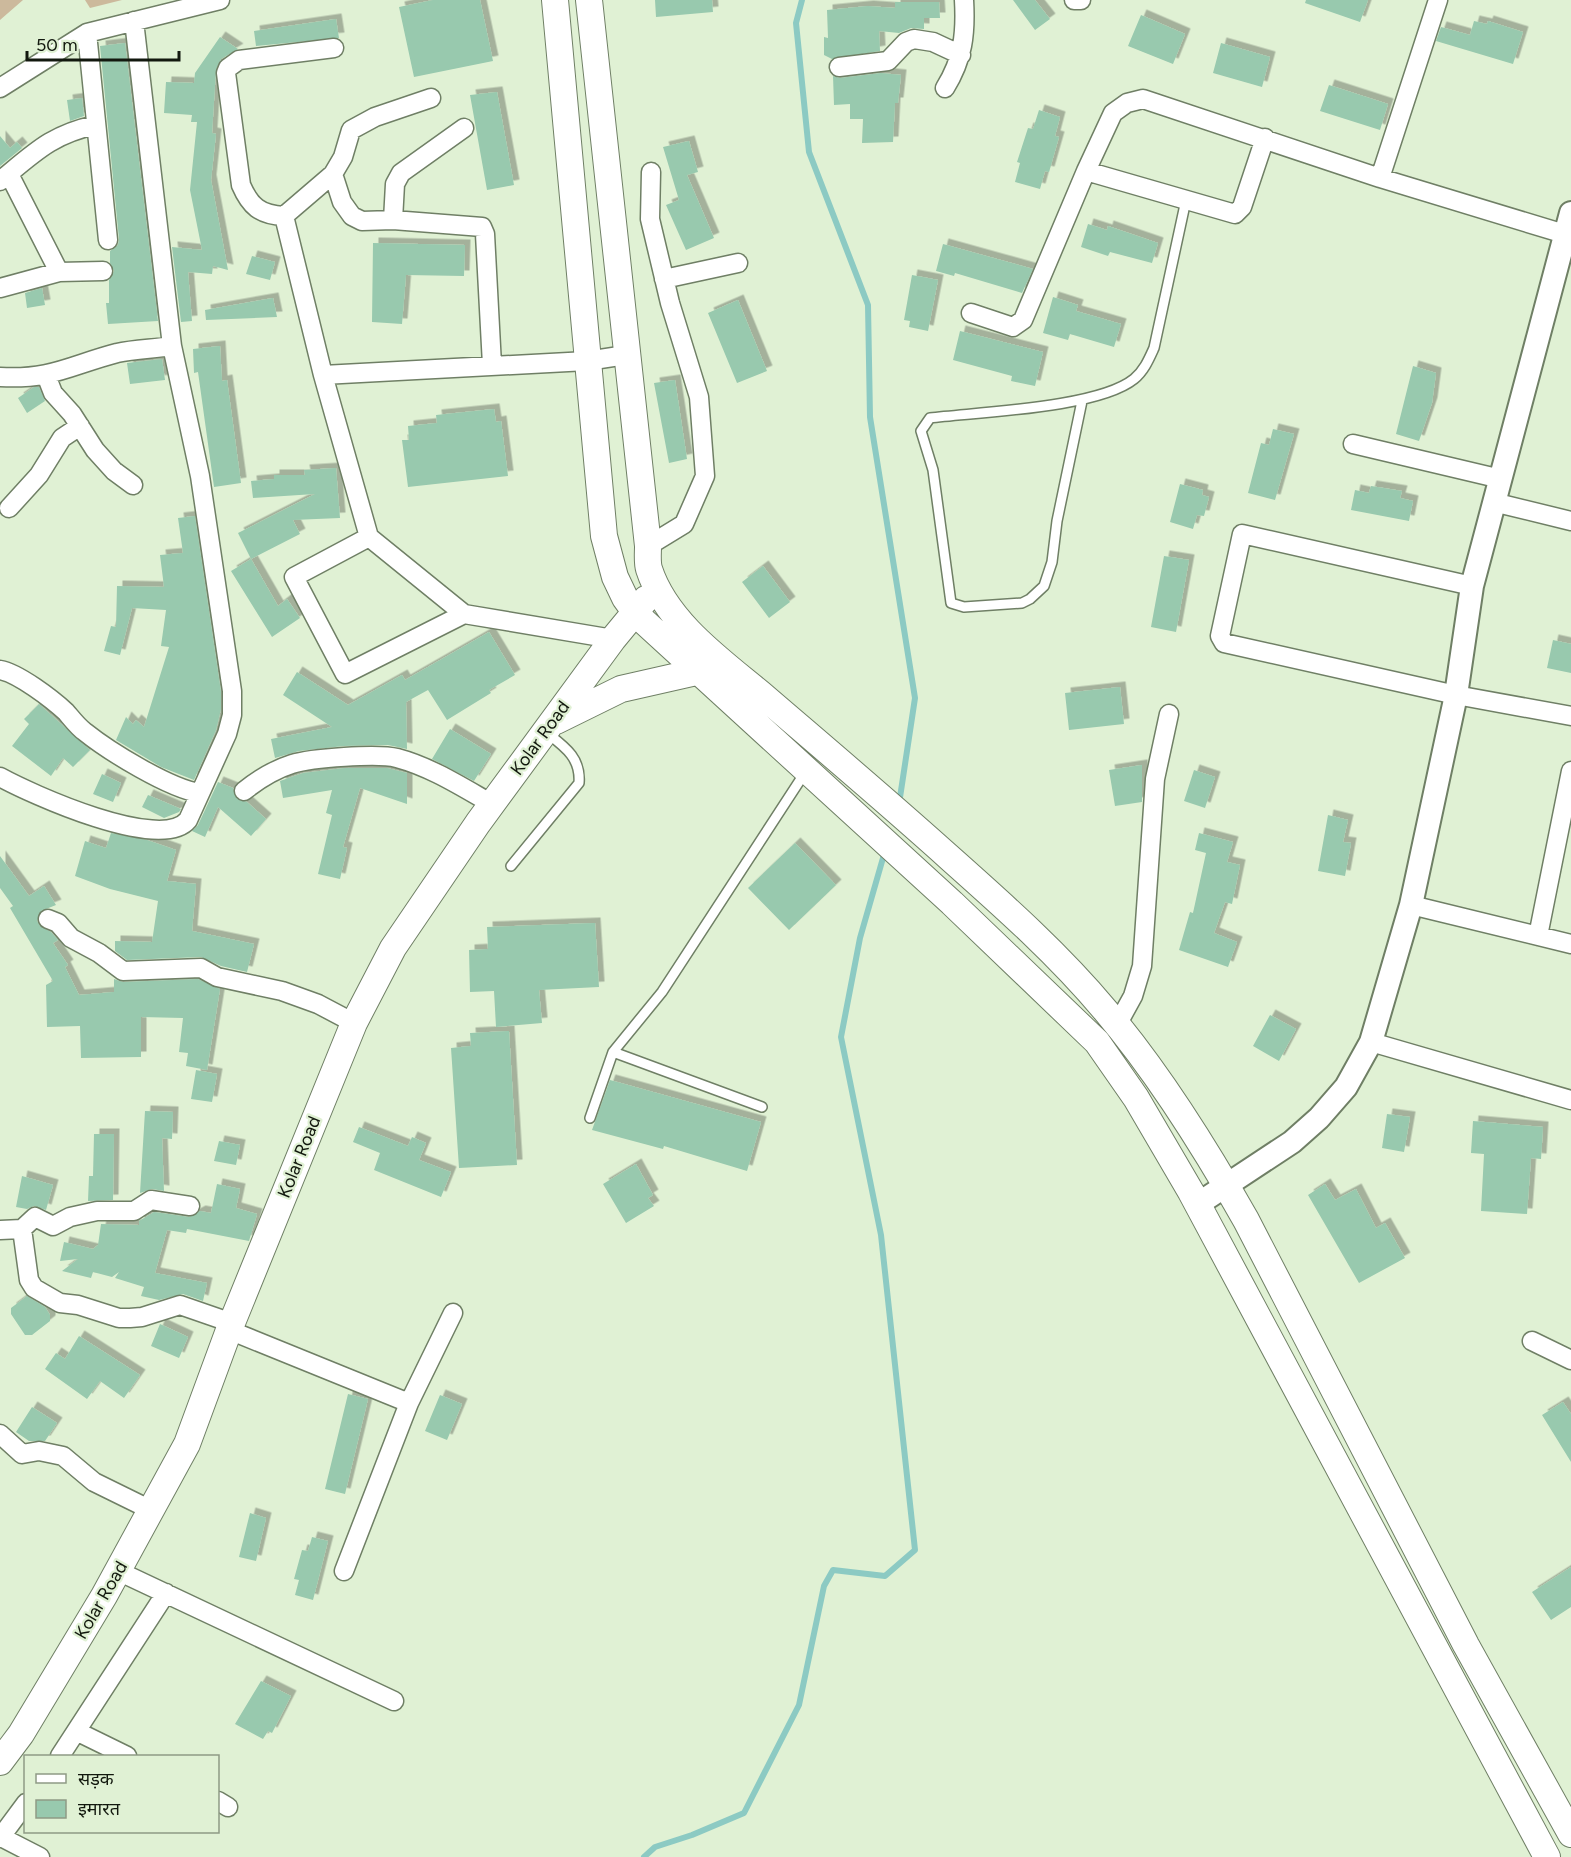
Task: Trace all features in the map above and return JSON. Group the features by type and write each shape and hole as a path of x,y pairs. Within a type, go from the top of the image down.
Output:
{"main road":[{"path":"555,0 604,536 615,577 634,612 696,672 807,769 1097,1042 1136,1098 1198,1204 1547,1857"},
{"path":"589,0 648,546 648,567 657,587 668,606 708,650 871,788 1024,923 1117,1025 1227,1186 1333,1384 1466,1645 1571,1834"},
{"name":"Kolar Road","path":"0,1762 21,1734 118,1571 187,1444 231,1326 354,1023 393,948 492,804 613,639 657,587"},
{"path":"548,728 621,689 696,672"}],"street":[{"path":"0,88 87,33 220,0"},
{"path":"945,88 956,70 961,55 966,29 964,0"},
{"path":"1074,0 1081,0"},
{"path":"1380,178 1438,0"},
{"path":"0,777 28,793 69,810 131,826 173,827 185,824 227,734 232,715 232,691 200,476 172,346 134,21"},
{"path":"87,33 108,240"},
{"path":"838,67 888,61 906,42 914,39 933,42 961,55"},
{"path":"334,48 239,60 228,68 226,73 241,185 248,202 259,211 284,216 333,174 343,157 351,130 375,117 430,98"},
{"path":"970,313 1013,327 1023,320 1113,113 1127,103 1143,99 1380,178 1569,227 1472,586 1456,695 1412,905 1371,1042 1346,1087 1319,1118 1292,1142 1198,1204"},
{"path":"59,272 4,177 46,144 69,131 96,125"},
{"path":"393,220 395,184 401,172 464,128"},
{"path":"1086,171 1235,214 1240,212 1265,138"},
{"path":"648,546 684,524 705,476 699,397 664,279 650,219 651,172"},
{"path":"333,174 342,202 352,216 362,221 393,220 482,227 485,234 492,365"},
{"path":"284,216 322,375 369,537 464,614 613,639"},
{"path":"664,279 738,263"},
{"path":"0,288 59,272 103,271"},
{"path":"0,377 22,378 46,375 122,352 172,346"},
{"path":"322,375 587,360 626,355"},
{"path":"46,375 53,393 105,462 133,486"},
{"path":"9,508 39,475 62,438 80,426"},
{"path":"1353,444 1501,479"},
{"path":"1493,502 1571,521"},
{"path":"1472,586 1242,534 1220,636 1224,643 1456,695 1571,716"},
{"path":"369,537 294,577 345,674 464,614"},
{"path":"0,670 13,675 56,703 84,732 123,758 181,789 199,792"},
{"path":"1117,1025 1133,996 1142,966 1155,779 1169,714"},
{"path":"244,791 264,776 290,765 379,756 396,757 430,770 492,804"},
{"path":"1538,936 1570,780"},
{"path":"1412,905 1571,944"},
{"path":"48,919 58,923 71,938 99,953 123,971 201,968 217,977 282,990 318,1004 354,1023"},
{"path":"1371,1042 1571,1100"},
{"path":"0,1230 22,1229 35,1217 53,1226 70,1217 97,1211 134,1211 151,1200 190,1206"},
{"path":"22,1229 29,1280 33,1288 60,1303 96,1309 119,1318 142,1317 180,1305 409,1403"},
{"path":"344,1571 409,1403 453,1313"},
{"path":"1532,1341 1571,1360"},
{"path":"0,1434 22,1454 39,1451 63,1456 94,1482 151,1510"},
{"path":"118,1571 394,1701"},
{"path":"61,1755 78,1732 166,1593"},
{"path":"78,1732 125,1755"},
{"path":"24,1806 0,1838 40,1857"}],"lane":[{"path":"1082,401 1057,521 1052,562 1044,586 1030,600 1023,603 956,606 949,598 933,470 921,431 924,423 930,418 1082,401 1134,379 1149,361 1186,200"},
{"path":"511,866 579,783 580,772 576,759 548,728"},
{"path":"590,1118 613,1052 662,992 807,769"},
{"path":"613,1052 762,1107"}],"shaded area":[{"path":"0,0 23,0 0,20"},
{"path":"85,0 122,0 90,8"}],"building":[{"path":"433,0 480,0 493,61 414,77 399,7"},
{"path":"655,0 712,0 713,12 656,17"},
{"path":"1013,0 1035,0 1050,19 1035,30"},
{"path":"1306,0 1368,0 1360,22 1305,3"},
{"path":"895,2 939,2 940,18 924,18 924,29 911,28 899,33 879,31 880,51 832,59 824,55 824,37 828,38 827,10 868,6 895,8"},
{"path":"1141,15 1185,34 1173,64 1128,46"},
{"path":"336,19 339,38 256,46 254,31"},
{"path":"1474,21 1487,24 1488,21 1523,32 1513,64 1436,41 1441,27 1470,35"},
{"path":"220,37 238,49 221,59 216,69 212,133 216,134 211,180 228,270 213,266 212,274 188,272 192,321 181,322 172,247 202,250 190,190 197,122 191,122 192,115 164,113 166,82 194,83 195,73"},
{"path":"125,43 158,321 108,324 106,303 109,303 109,280 114,271 110,263 110,251 118,245 119,239 100,46"},
{"path":"1221,43 1270,57 1262,87 1213,73"},
{"path":"881,73 901,75 898,103 895,103 893,142 862,143 863,119 850,119 850,104 834,105 833,76 840,78"},
{"path":"1329,85 1388,104 1380,130 1320,111"},
{"path":"497,92 514,185 487,190 470,95"},
{"path":"82,98 84,116 70,121 67,100"},
{"path":"1039,110 1060,117 1055,136 1059,137 1049,172 1045,171 1040,189 1015,182 1020,163 1017,162 1028,128 1033,129"},
{"path":"0,136 10,148 17,142 22,148 0,166"},
{"path":"689,141 698,172 687,175 714,238 686,250 666,205 679,200 663,147"},
{"path":"1088,224 1107,230 1108,226 1158,243 1152,263 1110,252 1108,256 1081,247"},
{"path":"373,243 465,245 464,276 406,275 402,324 372,322"},
{"path":"943,244 1033,269 1022,293 955,273 954,276 936,271"},
{"path":"252,256 275,262 270,280 246,274"},
{"path":"912,275 938,280 928,331 909,327 910,321 904,320"},
{"path":"42,288 45,305 27,308 25,293"},
{"path":"1053,297 1078,305 1076,311 1121,324 1114,347 1070,334 1068,340 1043,333"},
{"path":"273,298 277,317 206,320 205,310"},
{"path":"738,300 767,371 737,383 708,313"},
{"path":"960,331 1043,352 1035,386 1011,381 1012,376 953,360"},
{"path":"220,346 222,381 227,380 241,483 214,487 198,372 194,373 193,349"},
{"path":"162,359 165,380 130,384 127,363"},
{"path":"1413,366 1436,373 1432,403 1419,441 1396,434"},
{"path":"675,380 687,459 669,463 654,383"},
{"path":"34,387 39,387 45,401 27,413 18,398"},
{"path":"494,409 496,422 501,421 508,476 408,487 402,440 409,440 408,426 437,423 436,415"},
{"path":"1273,429 1294,434 1275,500 1248,493 1261,443 1269,445"},
{"path":"336,468 340,518 293,520 300,534 251,559 238,533 315,494 253,498 251,481 274,479 274,475 305,475 304,470"},
{"path":"1180,484 1203,490 1202,495 1209,497 1204,516 1197,515 1193,529 1170,522"},
{"path":"1371,486 1402,491 1400,498 1413,501 1409,521 1351,510 1355,490 1369,493"},
{"path":"195,516 221,692 221,709 216,730 194,780 161,767 116,740 126,717 133,724 136,720 144,727 169,647 161,646 166,610 132,608 120,655 104,651 111,626 116,627 117,586 164,587 160,555 183,553 178,518"},
{"path":"1164,556 1189,560 1176,632 1151,627"},
{"path":"251,559 278,606 287,599 300,618 272,637 231,571"},
{"path":"763,566 790,602 769,618 742,582"},
{"path":"489,632 515,675 489,690 491,693 447,720 428,690 406,702 407,749 388,745 344,746 299,751 275,758 271,739 332,727 283,695 297,672 348,705 402,675 405,680"},
{"path":"1553,640 1571,644 1571,673 1547,668"},
{"path":"1120,687 1124,724 1069,730 1065,693"},
{"path":"39,704 90,750 73,767 63,758 51,776 12,746 29,724 24,719"},
{"path":"450,729 491,754 474,781 432,759"},
{"path":"1142,765 1142,802 1115,806 1109,770"},
{"path":"345,768 387,768 407,773 407,804 360,788 343,847 347,848 340,879 318,874 332,815 326,813 332,790 283,798 280,781 303,773"},
{"path":"1194,770 1215,777 1205,808 1184,801"},
{"path":"102,774 121,783 113,802 93,794"},
{"path":"218,782 233,788 236,798 247,802 266,819 251,836 218,807 205,837 192,831 198,825"},
{"path":"148,795 181,809 164,818 142,807"},
{"path":"1328,815 1348,820 1343,842 1351,843 1345,876 1318,871"},
{"path":"111,833 147,840 176,850 167,881 196,884 192,931 254,944 247,972 221,966 201,957 127,960 115,951 115,941 152,942 158,901 110,889 75,876 85,841 106,848"},
{"path":"1199,833 1233,842 1227,862 1240,865 1232,904 1225,902 1214,933 1237,942 1228,967 1179,950 1190,912 1193,913 1206,853 1195,850"},
{"path":"795,843 836,885 789,930 748,888"},
{"path":"0,856 29,896 44,886 56,905 41,911 37,921 58,940 53,943 68,965 65,967 79,995 114,992 114,979 123,982 198,979 220,989 207,1070 186,1066 188,1053 179,1052 183,1018 141,1017 141,1057 81,1058 80,1026 47,1027 46,985 53,981 10,908 13,906 0,888"},
{"path":"595,923 599,987 539,990 542,1023 496,1027 494,991 470,992 469,950 488,949 487,927"},
{"path":"1270,1015 1296,1029 1279,1061 1253,1046"},
{"path":"509,1031 517,1165 459,1168 451,1048 471,1046 470,1033"},
{"path":"196,1070 217,1074 212,1102 191,1099"},
{"path":"610,1080 761,1122 747,1171 664,1146 663,1149 592,1130"},
{"path":"145,1111 173,1112 172,1139 162,1138 164,1191 152,1189 140,1193"},
{"path":"1387,1114 1410,1117 1404,1152 1382,1148"},
{"path":"1473,1121 1543,1127 1541,1159 1531,1158 1527,1214 1481,1211 1484,1154 1471,1153"},
{"path":"359,1127 408,1146 412,1137 426,1143 419,1160 451,1172 441,1197 374,1170 380,1153 353,1142"},
{"path":"94,1134 114,1134 113,1200 88,1201 89,1176 93,1176"},
{"path":"219,1141 240,1145 236,1165 214,1161"},
{"path":"636,1164 653,1195 648,1198 654,1206 626,1223 603,1184"},
{"path":"22,1176 53,1185 46,1210 34,1206 27,1209 16,1207"},
{"path":"217,1184 240,1189 236,1208 257,1214 249,1241 187,1229 186,1233 167,1230 155,1273 207,1283 203,1301 183,1294 159,1300 141,1296 144,1287 115,1278 119,1272 112,1277 93,1272 91,1278 62,1271 78,1259 60,1261 64,1242 93,1249 98,1245 101,1224 139,1225 139,1221 154,1212 189,1217 200,1211 211,1213"},
{"path":"1325,1184 1335,1200 1356,1189 1376,1228 1385,1223 1405,1258 1359,1283 1308,1195"},
{"path":"27,1296 45,1307 50,1315 50,1321 32,1335 25,1335 11,1314 11,1308"},
{"path":"160,1324 188,1337 179,1358 151,1346"},
{"path":"79,1336 140,1375 124,1398 100,1381 87,1399 45,1369 56,1353 65,1359"},
{"path":"348,1394 368,1399 345,1494 325,1489"},
{"path":"440,1395 462,1404 447,1440 425,1431"},
{"path":"1563,1402 1571,1414 1571,1462 1542,1415"},
{"path":"32,1407 57,1423 45,1441 29,1441 16,1432"},
{"path":"250,1513 266,1518 256,1561 239,1557"},
{"path":"312,1537 328,1541 313,1600 295,1595 299,1580 294,1579 302,1550 308,1551"},
{"path":"1571,1567 1571,1607 1551,1620 1532,1592"},
{"path":"261,1681 291,1696 272,1733 268,1731 263,1739 235,1724"}],"waterway":[{"path":"802,0 796,23 809,152 868,305 870,417 915,698 899,804"},
{"path":"644,1857 655,1847 692,1835 744,1813 799,1705 824,1586 833,1570 885,1576 915,1550 881,1235 841,1037 860,938 885,851"}]}
